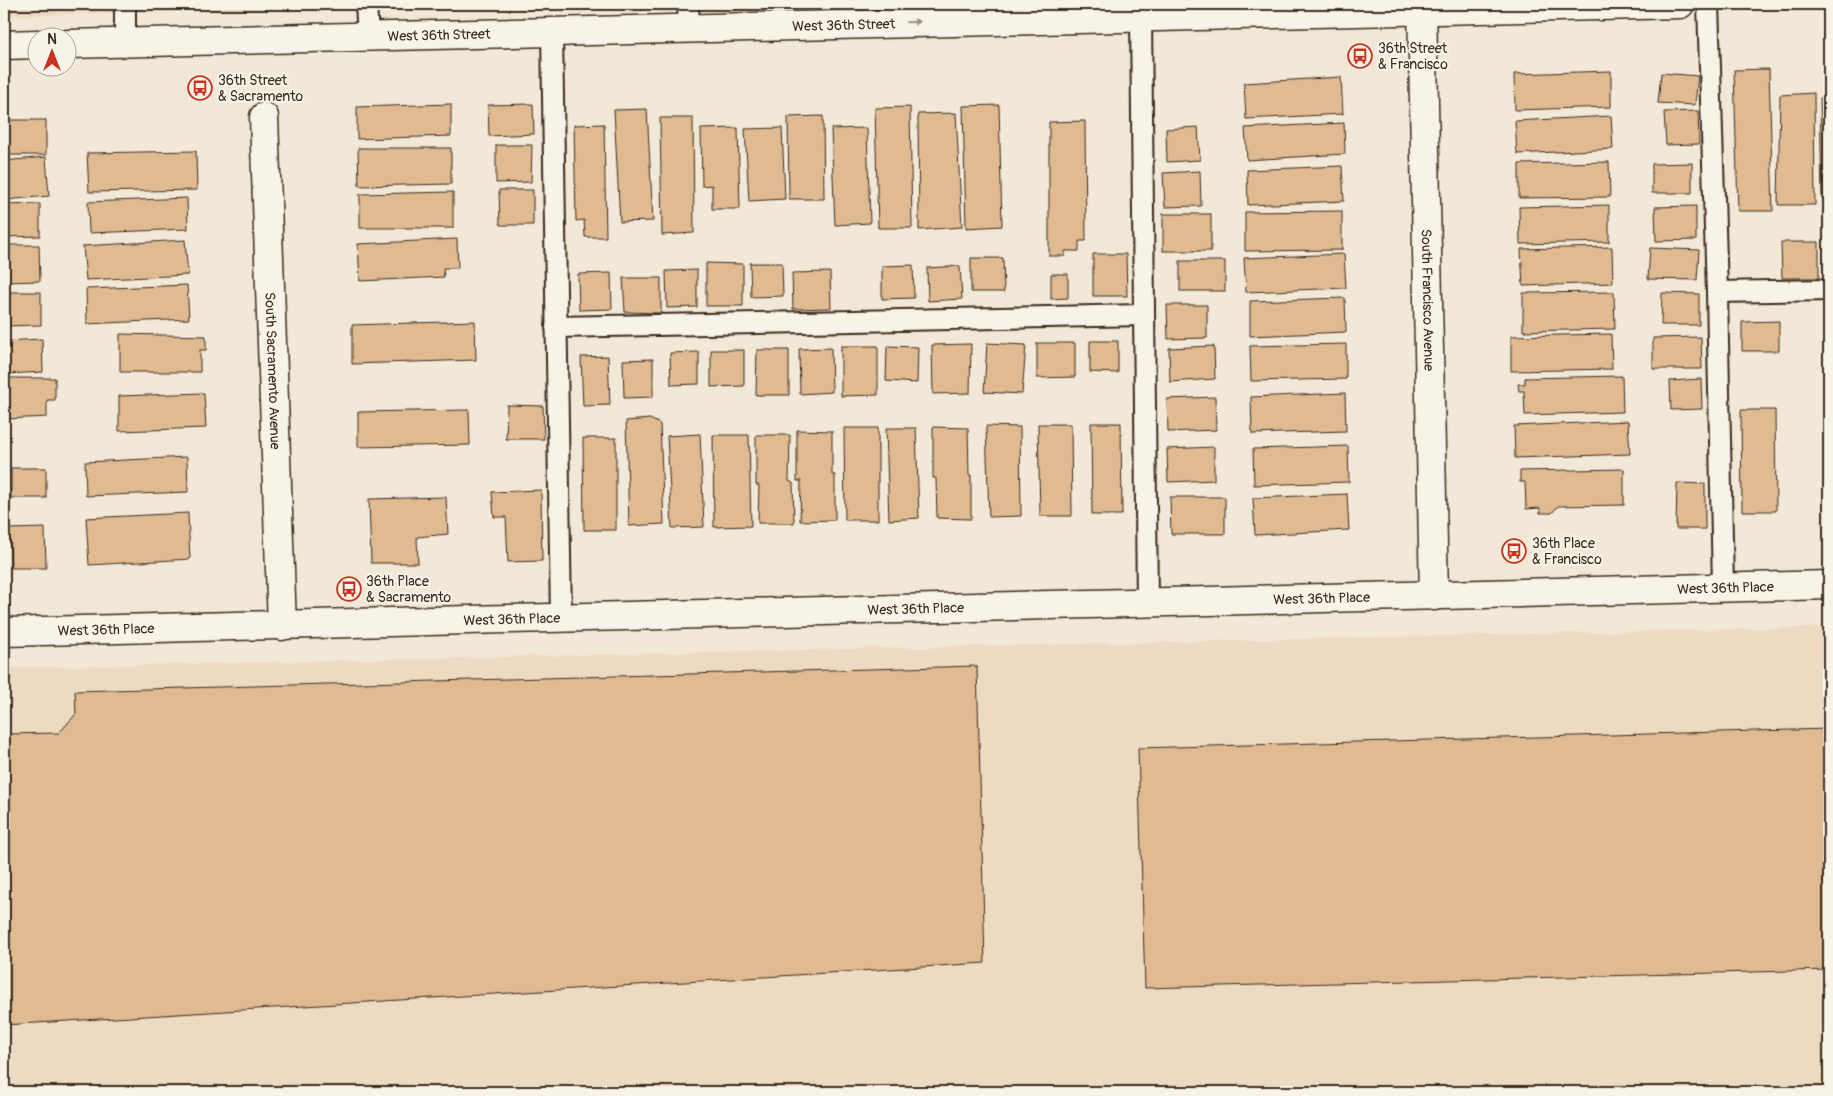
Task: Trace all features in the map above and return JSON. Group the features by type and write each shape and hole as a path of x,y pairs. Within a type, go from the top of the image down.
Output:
{"street":[{"name":"West 36th Street","path":"78,44 552,32 688,16 847,14 1141,16 1422,7 1680,4"},
{"name":"South Francisco Avenue","path":"1422,7 1434,596"},
{"path":"4,45 28,44"},
{"name":"South Sacramento Avenue","path":"264,117 282,626"},
{"name":"West 36th Place","path":"4,632 1829,586"}],"lane":[{"path":"125,4 125,42"},
{"path":"366,4 368,36"},
{"path":"1708,4 1717,292 1723,588"},
{"path":"1141,16 1147,603"},
{"path":"552,32 561,618"},
{"path":"1717,292 1829,290"},
{"path":"556,327 1144,315"}],"shaded area":[{"path":"4,4 442,4 4,16"},
{"path":"1829,627 1829,1092 4,1092 4,668"}],"building":[{"path":"1769,69 1773,211 1738,211 1734,70"},
{"path":"1611,71 1611,107 1515,110 1514,74"},
{"path":"1661,73 1698,76 1695,105 1658,103"},
{"path":"1341,77 1343,114 1246,119 1244,83"},
{"path":"1814,93 1815,205 1778,205 1780,95"},
{"path":"1820,98 1829,98 1829,198 1822,199"},
{"path":"451,104 451,136 357,139 357,107"},
{"path":"533,104 534,134 489,136 488,105"},
{"path":"999,105 1002,226 966,228 963,106"},
{"path":"910,107 912,228 878,228 875,108"},
{"path":"647,109 653,221 620,222 614,110"},
{"path":"1698,111 1699,144 1666,145 1664,112"},
{"path":"956,113 962,227 919,230 918,114"},
{"path":"823,116 824,199 789,199 788,117"},
{"path":"1611,116 1613,149 1517,154 1515,121"},
{"path":"660,118 693,118 694,233 662,235"},
{"path":"4,120 46,120 46,155 4,155"},
{"path":"1085,121 1086,241 1079,241 1079,251 1065,251 1065,256 1049,256 1049,122"},
{"path":"1344,123 1345,154 1247,160 1245,128"},
{"path":"604,124 606,237 585,237 584,220 576,221 574,125"},
{"path":"1198,127 1200,160 1167,162 1166,129"},
{"path":"738,128 740,209 712,209 712,185 702,186 701,129"},
{"path":"782,128 785,199 749,201 745,129"},
{"path":"867,128 870,223 835,225 831,129"},
{"path":"496,145 532,145 531,182 496,183"},
{"path":"358,148 451,148 451,184 359,186"},
{"path":"196,151 197,190 89,192 87,153"},
{"path":"46,157 49,196 5,200 4,161"},
{"path":"1609,162 1610,197 1519,198 1519,164"},
{"path":"1692,163 1692,193 1652,193 1652,164"},
{"path":"1342,166 1344,201 1248,205 1247,170"},
{"path":"1200,171 1201,206 1165,207 1163,173"},
{"path":"499,190 533,190 533,225 500,225"},
{"path":"453,192 453,228 360,228 360,194"},
{"path":"187,198 188,229 89,233 88,202"},
{"path":"40,204 40,236 4,237 4,205"},
{"path":"1609,205 1609,242 1520,244 1519,207"},
{"path":"1696,206 1696,240 1656,241 1655,207"},
{"path":"1342,211 1342,250 1245,251 1245,212"},
{"path":"1163,214 1211,214 1211,251 1163,251"},
{"path":"457,239 458,268 443,268 444,277 360,281 358,244"},
{"path":"185,240 188,275 86,280 83,246"},
{"path":"1781,242 1819,242 1819,278 1782,278"},
{"path":"4,245 39,245 40,281 4,282"},
{"path":"1612,247 1613,283 1523,286 1521,249"},
{"path":"1650,248 1699,250 1697,280 1648,279"},
{"path":"1093,254 1126,254 1127,296 1093,296"},
{"path":"1344,254 1346,288 1246,292 1244,258"},
{"path":"971,258 1003,258 1004,292 971,292"},
{"path":"1180,261 1225,261 1225,291 1180,291"},
{"path":"706,263 743,264 743,306 706,306"},
{"path":"750,263 782,263 783,296 751,297"},
{"path":"913,265 914,298 882,299 882,266"},
{"path":"960,266 962,299 928,301 927,268"},
{"path":"697,270 697,307 667,308 666,271"},
{"path":"830,272 831,308 793,309 792,273"},
{"path":"611,273 612,309 579,310 578,274"},
{"path":"1051,274 1068,274 1068,298 1051,299"},
{"path":"623,278 661,278 661,313 625,312"},
{"path":"187,285 189,319 87,324 86,289"},
{"path":"4,292 41,292 41,325 4,326"},
{"path":"1614,292 1615,329 1523,331 1523,293"},
{"path":"1662,293 1699,294 1699,325 1661,325"},
{"path":"1345,298 1346,332 1250,336 1250,301"},
{"path":"1167,305 1207,305 1207,338 1168,339"},
{"path":"475,321 476,360 352,364 352,325"},
{"path":"1779,321 1779,351 1742,351 1742,322"},
{"path":"120,334 206,336 206,350 200,350 200,372 120,372"},
{"path":"1611,334 1612,369 1511,371 1511,336"},
{"path":"1701,337 1702,369 1653,369 1653,338"},
{"path":"42,339 43,372 7,374 6,341"},
{"path":"1090,341 1118,341 1118,373 1090,372"},
{"path":"987,343 1026,345 1022,394 984,392"},
{"path":"1037,343 1075,343 1075,377 1037,378"},
{"path":"971,344 970,393 933,394 932,345"},
{"path":"1346,344 1346,379 1251,381 1250,346"},
{"path":"841,346 878,346 878,395 841,396"},
{"path":"887,346 918,347 917,383 886,381"},
{"path":"1214,346 1215,379 1170,382 1169,348"},
{"path":"831,348 832,392 800,394 799,349"},
{"path":"711,350 744,350 744,386 711,387"},
{"path":"757,350 789,350 789,395 756,395"},
{"path":"699,352 699,384 671,385 670,353"},
{"path":"608,356 610,405 583,406 581,357"},
{"path":"653,359 653,397 624,398 623,360"},
{"path":"1622,376 1623,412 1525,415 1524,391 1519,391 1518,384 1525,384 1525,378"},
{"path":"7,378 55,378 55,400 47,400 47,417 7,419"},
{"path":"1701,379 1702,409 1671,410 1670,381"},
{"path":"204,393 206,428 119,431 119,396"},
{"path":"1345,393 1346,431 1252,434 1251,397"},
{"path":"1215,397 1216,430 1168,432 1167,399"},
{"path":"507,405 543,406 544,439 506,439"},
{"path":"469,410 470,445 358,447 358,412"},
{"path":"1741,410 1775,410 1776,511 1742,511"},
{"path":"650,419 660,424 664,524 629,526 626,421"},
{"path":"1628,421 1630,454 1515,458 1514,426"},
{"path":"1091,423 1121,423 1122,515 1092,515"},
{"path":"1038,424 1071,424 1072,516 1040,516"},
{"path":"986,426 1020,427 1021,516 989,517"},
{"path":"933,427 968,428 971,519 937,518 936,478 933,478"},
{"path":"844,428 878,428 878,520 845,520"},
{"path":"886,428 916,428 919,518 889,520"},
{"path":"797,430 832,431 832,475 835,475 835,520 800,521 801,481 797,481"},
{"path":"700,434 704,527 672,528 667,436"},
{"path":"713,435 749,435 751,526 714,527"},
{"path":"756,435 790,435 789,481 793,483 794,523 758,523 759,485 756,485"},
{"path":"583,438 616,438 616,530 584,530"},
{"path":"1348,446 1349,482 1254,485 1253,449"},
{"path":"1214,447 1214,480 1168,482 1167,449"},
{"path":"187,457 188,492 86,496 85,462"},
{"path":"11,468 46,468 46,498 11,498"},
{"path":"1624,469 1624,505 1558,506 1552,513 1540,513 1540,508 1526,509 1525,482 1520,482 1520,471"},
{"path":"1677,483 1705,484 1705,529 1676,529"},
{"path":"541,490 542,561 508,562 506,517 494,517 492,492"},
{"path":"1347,494 1349,530 1255,535 1253,498"},
{"path":"446,497 448,534 417,537 418,563 371,563 369,499"},
{"path":"1170,497 1225,497 1225,534 1171,534"},
{"path":"188,513 190,559 89,565 86,518"},
{"path":"45,528 46,568 11,568 9,529"},
{"path":"977,666 985,963 4,1025 4,734 59,733 76,714 75,691"},
{"path":"1829,729 1829,970 1145,988 1138,748"}],"place":[{"name":"36th Street & Francisco","path":"1360,56"},
{"name":"36th Street & Sacramento","path":"200,88"},
{"name":"36th Place & Francisco","path":"1514,551"},
{"name":"36th Place & Sacramento","path":"349,589"}]}
